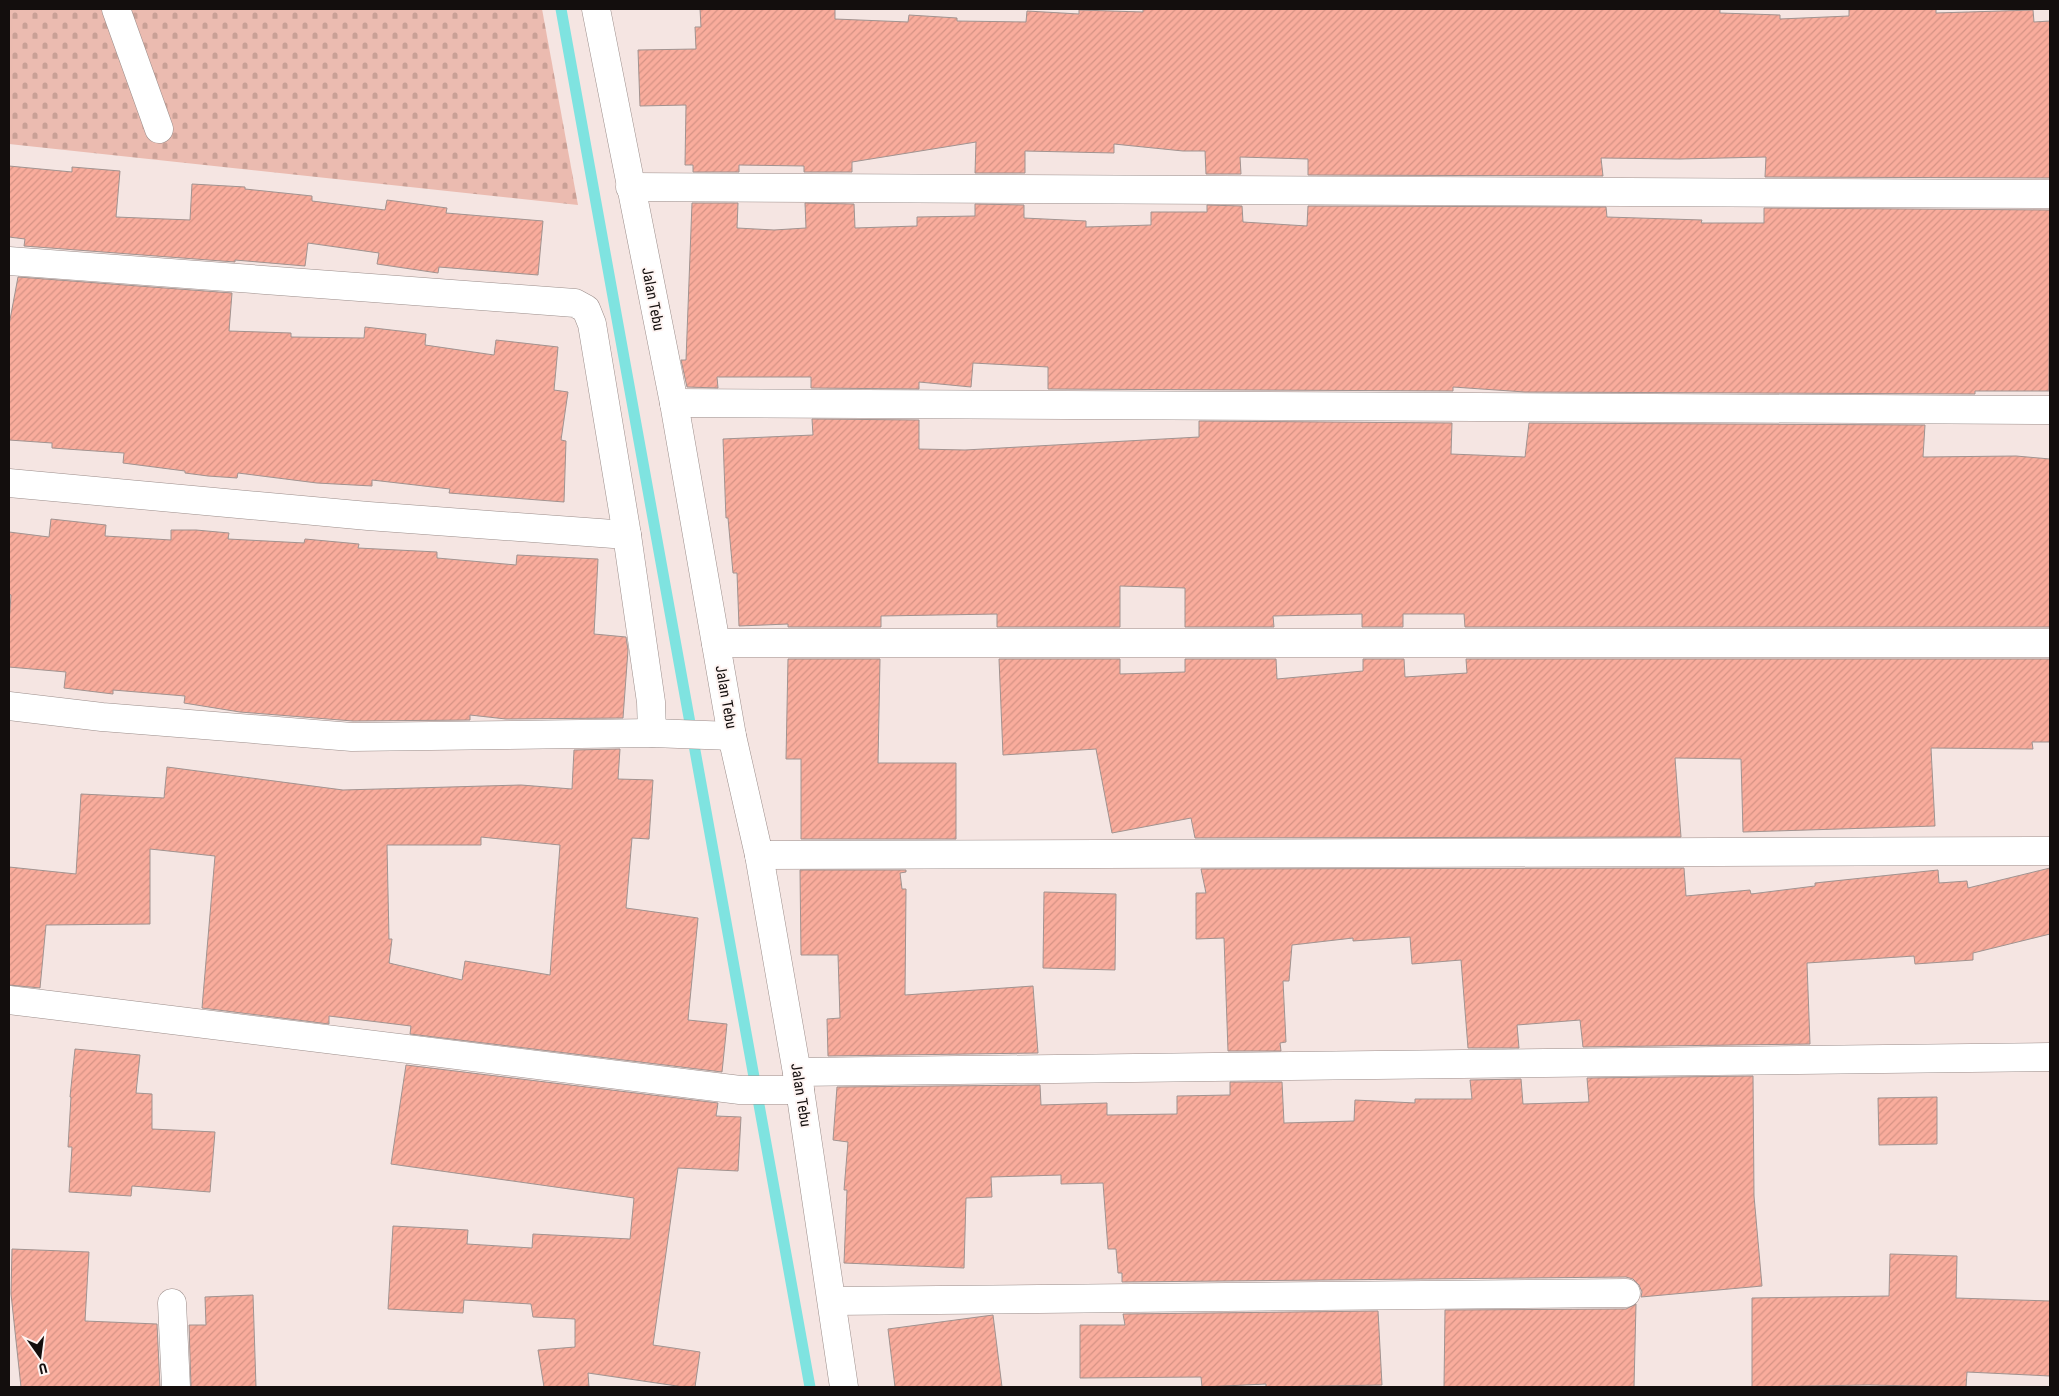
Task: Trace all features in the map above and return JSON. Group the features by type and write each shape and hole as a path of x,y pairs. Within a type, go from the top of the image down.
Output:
{"street":[{"path":"116,9 159,129"},
{"name":"Jalan Tebu","path":"596,9 674,403 716,643 725,735 759,855 833,1302 844,1387"},
{"path":"630,187 2050,194"},
{"path":"9,262 575,303 586,309 592,324 627,535 651,702 658,733"},
{"path":"674,403 2050,410"},
{"path":"9,482 368,516 627,535"},
{"path":"716,643 2050,643"},
{"path":"9,706 102,717 352,737 658,733 725,735"},
{"path":"759,855 2050,851"},
{"path":"9,1000 740,1090 796,1084 2050,1057"},
{"path":"833,1302 1626,1294"},
{"path":"172,1303 176,1387"}],"green space":[{"path":"9,9 542,9 578,205 9,144"}],"building":[{"path":"700,9 835,9 835,19 908,22 909,15 957,18 957,21 1026,22 1027,11 1079,14 1079,10 1143,12 1143,9 1720,9 1720,13 1780,15 1780,19 1849,16 1849,9 1936,9 1936,13 2033,10 2034,22 2050,21 2050,178 1765,177 1766,157 1601,158 1603,176 1308,175 1308,159 1240,157 1241,174 1206,174 1205,151 1183,151 1114,144 1114,153 1025,151 1025,173 975,173 976,142 852,162 852,172 804,172 804,166 739,165 739,172 693,172 693,165 685,165 686,105 640,106 638,50 696,49 695,27 701,27"},
{"path":"9,166 72,172 72,167 120,171 116,217 190,220 192,184 245,187 245,189 312,196 312,201 385,210 387,200 447,208 446,213 543,221 538,275 439,267 438,273 377,264 379,253 308,243 305,266 24,246 25,239 9,237"},
{"path":"692,203 738,203 737,228 774,230 806,228 805,203 854,204 855,228 917,226 917,217 975,216 975,204 1024,205 1024,218 1086,221 1086,227 1151,225 1151,212 1207,212 1207,205 1242,206 1243,222 1307,226 1308,206 1606,207 1607,217 1702,220 1701,223 1764,223 1764,208 2050,210 2049,391 1975,391 1975,394 1525,392 1453,387 1453,391 1048,389 1048,367 973,363 971,387 919,382 919,389 811,388 811,377 717,377 718,388 687,387 681,360 686,360"},
{"path":"18,277 232,293 229,331 291,333 291,337 364,338 365,327 426,334 425,345 494,355 496,340 558,347 554,390 568,392 561,440 566,441 564,502 449,493 450,489 372,480 372,486 317,483 238,473 237,478 208,476 123,463 124,453 52,448 52,443 9,440 9,325"},
{"path":"812,419 919,420 919,449 965,450 1199,437 1199,421 1452,423 1451,454 1525,457 1529,423 1925,425 1923,457 2016,456 2050,459 2050,627 1465,627 1464,614 1403,614 1403,627 1362,627 1362,614 1273,616 1274,627 1185,627 1185,588 1120,586 1120,627 997,627 997,614 881,616 881,627 788,627 788,624 739,626 737,573 733,573 728,518 726,518 723,439 813,435"},
{"path":"51,519 106,525 105,536 171,540 171,530 196,530 229,533 228,539 304,543 305,539 359,544 358,548 437,552 437,558 516,565 517,555 598,559 594,634 626,637 628,650 623,718 506,719 470,715 470,720 353,721 240,712 184,703 185,696 113,690 113,694 64,688 66,672 9,667 11,595 9,594 9,532 49,537"},
{"path":"788,659 880,659 878,763 956,763 956,839 801,839 801,759 786,759"},
{"path":"999,659 1120,659 1120,674 1185,672 1185,659 1276,659 1277,679 1363,671 1363,659 1404,659 1405,677 1467,673 1466,659 2050,659 2050,742 2032,742 2033,749 1931,748 1935,826 1743,832 1741,759 1675,758 1681,837 1195,838 1191,818 1112,833 1096,749 1003,755"},
{"path":"620,749 618,779 653,780 649,839 632,838 626,908 698,918 688,1020 727,1024 722,1072 410,1034 411,1026 329,1016 329,1024 202,1008 215,856 150,849 150,924 46,925 40,988 9,985 9,867 76,874 81,794 164,798 167,767 343,790 521,785 572,789 574,750","holes":["481,837 560,845 550,975 465,961 462,980 389,963 392,939 389,939 387,845 481,845"]},
{"path":"1684,868 1686,896 1750,890 1751,894 1815,886 1815,883 1938,870 1939,883 1967,881 1968,888 2050,868 2050,934 1973,953 1973,960 1915,964 1914,956 1807,963 1810,1044 1583,1047 1580,1020 1517,1025 1519,1048 1468,1048 1461,960 1412,964 1410,937 1353,941 1353,938 1292,945 1289,981 1283,981 1286,1042 1280,1043 1281,1051 1228,1051 1224,938 1196,939 1196,893 1206,893 1201,869"},
{"path":"800,870 906,870 906,872 900,873 902,889 906,889 905,995 1033,986 1038,1053 828,1056 827,1019 840,1018 838,955 801,955"},
{"path":"1044,892 1116,894 1115,970 1043,968"},
{"path":"75,1049 140,1055 136,1093 152,1094 152,1129 215,1132 210,1192 132,1186 131,1196 69,1192 72,1147 68,1147 70,1097"},
{"path":"406,1065 718,1103 716,1116 741,1117 738,1171 678,1168 653,1345 700,1352 695,1387 588,1373 589,1387 544,1387 538,1350 575,1347 575,1319 533,1317 531,1304 464,1300 463,1313 388,1309 393,1226 468,1230 467,1244 532,1248 533,1234 630,1239 634,1198 391,1164"},
{"path":"1753,1076 1754,1196 1762,1286 1641,1297 1642,1292 1639,1285 1633,1279 1626,1277 1122,1282 1122,1273 1118,1273 1116,1249 1108,1249 1103,1183 1061,1184 1061,1175 991,1177 992,1197 966,1198 964,1268 844,1263 847,1190 844,1190 848,1142 833,1140 837,1087 1040,1085 1041,1105 1107,1103 1107,1115 1177,1114 1177,1096 1230,1095 1230,1082 1282,1082 1284,1123 1354,1121 1355,1100 1415,1103 1415,1099 1472,1099 1470,1080 1521,1079 1523,1104 1589,1102 1587,1078"},
{"path":"1937,1097 1937,1144 1879,1145 1878,1098"},
{"path":"12,1249 89,1252 85,1321 157,1324 160,1387 21,1387 11,1294"},
{"path":"1890,1254 1957,1256 1956,1298 2050,1301 2050,1376 1967,1372 1966,1387 1868,1385 1752,1387 1752,1298 1889,1296"},
{"path":"253,1295 256,1387 191,1387 189,1325 206,1325 205,1297"},
{"path":"1636,1304 1634,1387 1444,1387 1445,1310 1626,1309"},
{"path":"1378,1311 1382,1385 1266,1387 1266,1384 1202,1387 1201,1377 1080,1378 1080,1325 1125,1325 1123,1314"},
{"path":"993,1315 1002,1387 895,1387 888,1329"}],"waterway":[{"path":"561,9 810,1387"}]}
